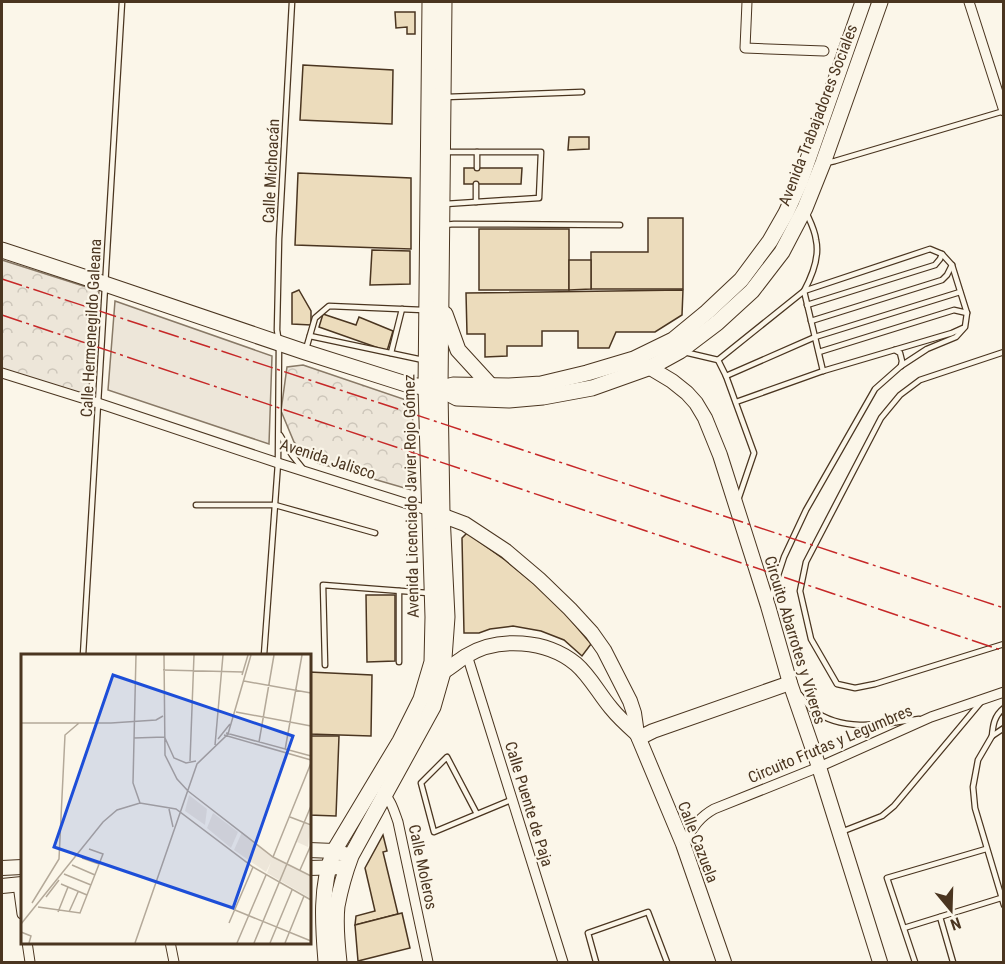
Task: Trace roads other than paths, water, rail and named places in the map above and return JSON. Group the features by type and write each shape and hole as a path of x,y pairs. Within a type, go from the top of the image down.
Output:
{"main road":[{"name":"Avenida Licenciado Javier Rojo Gómez","path":"430,2 437,28 443,98 435,152"},
{"name":"Avenida Licenciado Javier Rojo Gómez","path":"433,389 426,360 426,310 435,205 437,28 444,2"},
{"name":"Avenida Trabajadores Sociales","path":"433,389 457,398 509,400 543,397 592,388 651,367 680,351 717,323 752,291 782,252 863,2"},
{"name":"Avenida Trabajadores Sociales","path":"433,389 453,386 541,384 587,374 634,359 673,340 707,312 741,280 799,203 823,163 880,2"},
{"name":"Avenida Licenciado Javier Rojo Gómez","path":"393,766 400,741 421,699 432,662 439,594 433,389 441,302 442,225 435,205"},
{"path":"2,250 305,352 409,385 433,389"},
{"path":"441,302 458,350 491,386"},
{"name":"Circuito Abarrotes y Víveres","path":"634,359 651,367 687,393 705,418 720,455 880,963"},
{"name":"Avenida Jalisco","path":"436,512 465,524 506,551 570,609 604,650 634,713"},
{"name":"Avenida Licenciado Javier Rojo Gómez","path":"326,963 323,906 328,866 334,851 379,790 433,707 443,672 447,617 439,594"},
{"name":"Calle Cazuela","path":"443,672 467,655 488,646 509,643 534,645 558,652 577,665 620,718 638,736"},
{"path":"638,736 790,683"},
{"name":"Calle Cazuela","path":"634,713 638,736 683,844 724,963"},
{"name":"Avenida Licenciado Javier Rojo Gómez","path":"339,963 338,906 349,862 379,790"},
{"path":"310,850 334,851 349,862"},
{"path":"310,868 349,862"},
{"path":"2,868 21,867"},
{"path":"2,886 20,885"}],"street":[{"path":"747,2 745,48 824,51"},
{"path":"969,2 1004,111"},
{"name":"Avenida Jalisco","path":"2,373 436,512"},
{"name":"Calle Puente de Paja","path":"467,655 563,963"},
{"name":"Circuito Frutas y Legumbres","path":"683,844 696,822 704,814 714,809 819,767 931,717 1004,692"},
{"name":"Calle Moleros","path":"379,790 393,807 398,822 428,963"},
{"path":"27,943 30,963"},
{"path":"170,943 174,963"}],"lane":[{"name":"Calle Hermenegildo Galeana","path":"83,654 122,2"},
{"name":"Calle Michoacán","path":"264,654 278,463 279,240 292,2"},
{"path":"443,98 582,92"},
{"path":"823,163 1004,111"},
{"path":"435,152 541,152 538,198 435,205"},
{"path":"477,152 477,168"},
{"path":"476,184 476,202"},
{"path":"718,360 804,291 812,278 816,237 799,203"},
{"path":"442,225 620,225"},
{"path":"768,606 784,557 806,510 875,389 901,366 927,349 956,337 965,327 967,313 952,265 942,254 930,249 804,291"},
{"path":"807,305 935,265 942,254"},
{"path":"811,321 942,280 947,276 952,265"},
{"path":"804,291 823,371"},
{"path":"726,376 815,337 960,292"},
{"path":"305,352 315,318 329,306 426,310"},
{"path":"391,353 402,309"},
{"path":"819,352 954,310 967,313"},
{"path":"736,402 823,371 952,333 965,327"},
{"path":"310,336 426,360"},
{"path":"894,350 900,353 901,366"},
{"path":"680,351 718,360"},
{"path":"1004,352 920,380 900,394 881,418 806,562 801,591 811,639 837,684 855,688 874,684 1004,644"},
{"path":"718,360 754,453 746,481 735,506"},
{"path":"278,433 304,471"},
{"path":"196,505 275,505 375,533"},
{"path":"325,665 322,585 439,594"},
{"path":"399,591 399,662"},
{"path":"790,683 812,710 835,722 873,726 931,717"},
{"path":"839,832 882,816 894,806 983,700"},
{"path":"1004,708 998,712 992,736 978,760 973,787 975,808 1004,906"},
{"path":"992,736 1004,728"},
{"path":"477,814 447,757 421,783 434,832 512,800"},
{"path":"915,963 887,878 986,849"},
{"path":"995,879 1004,876"},
{"path":"904,928 1001,898"},
{"path":"596,963 588,933 648,912 667,963"},
{"path":"940,917 954,963"}]}
